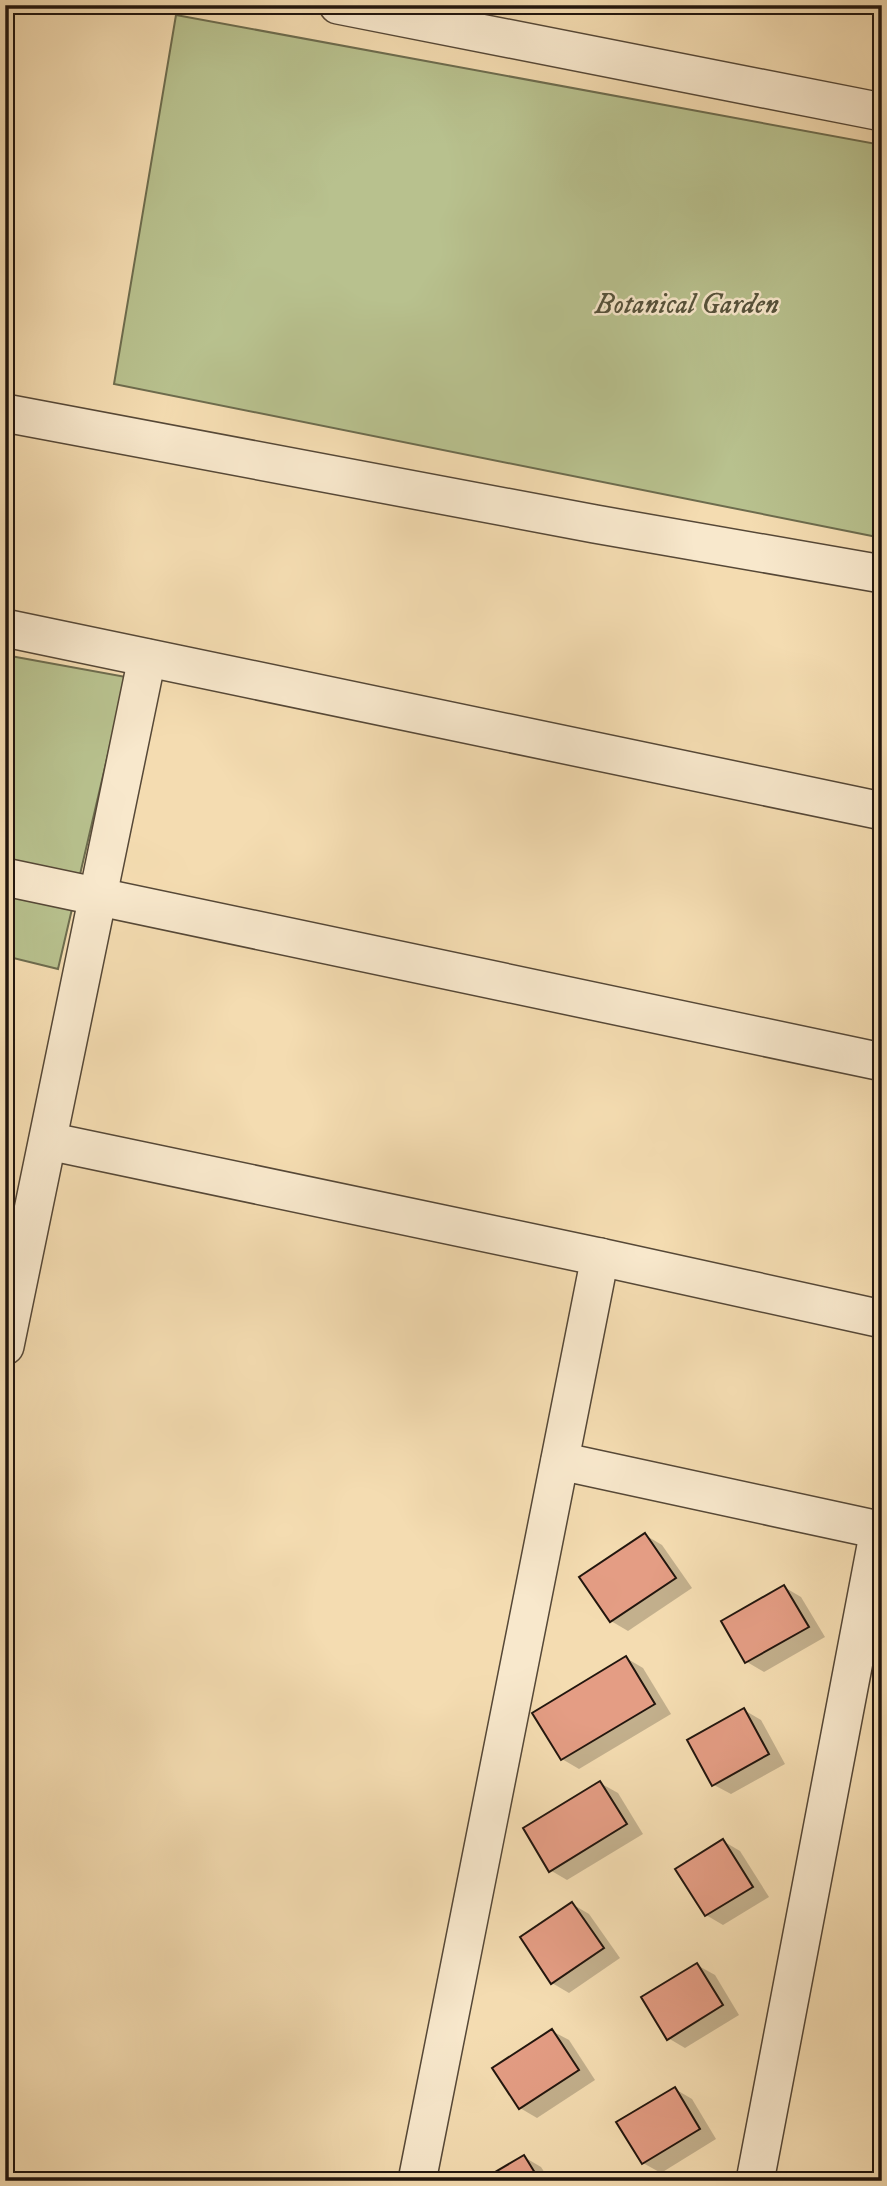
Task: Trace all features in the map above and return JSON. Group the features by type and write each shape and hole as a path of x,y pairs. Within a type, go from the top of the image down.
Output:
{"street":[{"path":"338,5 882,112"},
{"path":"5,412 595,524 882,574"},
{"path":"5,628 882,811"},
{"path":"5,1346 147,658"},
{"path":"5,877 882,1062"},
{"path":"48,1141 600,1256 882,1319"},
{"path":"417,2181 600,1256"},
{"path":"560,1461 879,1530 755,2181"}],"green space":[{"name":"Botanical Garden","path":"176,15 882,145 882,538 114,384"},
{"path":"5,655 126,677 58,969 5,956"}],"building":[{"path":"645,1533 676,1578 610,1622 579,1577"},
{"path":"784,1585 809,1627 745,1663 721,1621"},
{"path":"626,1656 655,1704 561,1760 532,1713"},
{"path":"744,1708 769,1754 712,1786 687,1740"},
{"path":"600,1781 627,1824 549,1872 523,1828"},
{"path":"723,1839 753,1887 705,1916 675,1869"},
{"path":"572,1902 604,1948 551,1984 520,1937"},
{"path":"697,1963 723,2005 667,2040 641,1997"},
{"path":"552,2029 579,2070 519,2109 492,2068"},
{"path":"675,2087 700,2129 642,2164 616,2122"},
{"path":"524,2155 540,2181 480,2181"}]}
